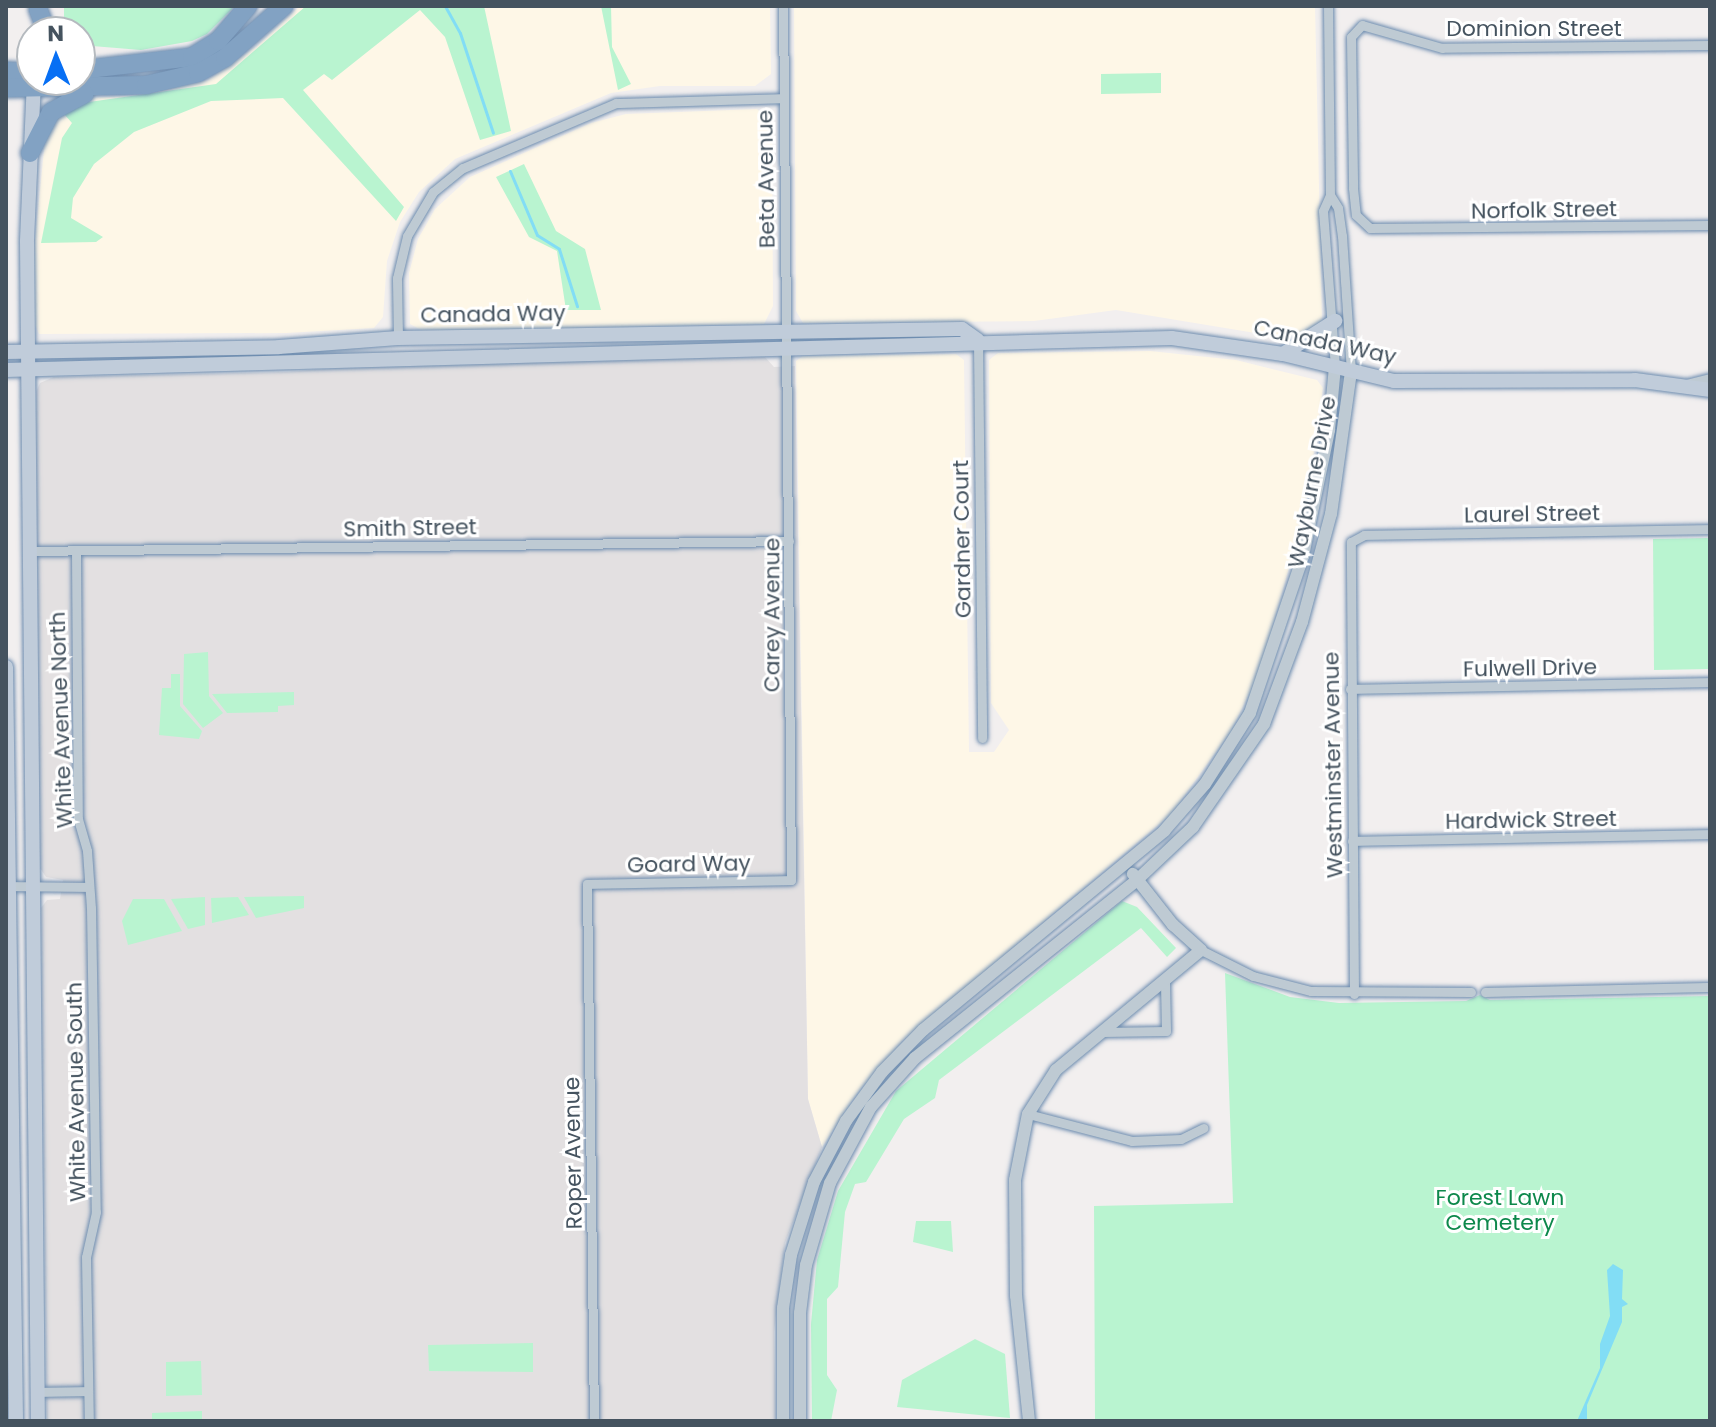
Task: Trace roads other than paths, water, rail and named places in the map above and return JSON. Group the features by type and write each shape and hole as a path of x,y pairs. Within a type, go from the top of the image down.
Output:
{"highway":[{"path":"96,68 192,57 218,41 248,6"},
{"path":"30,153 46,119 65,101 116,87 198,73 225,58 284,6"},
{"path":"96,62 122,66"},
{"path":"96,85 116,87"}],"main road":[{"path":"32,96 28,370 38,1421"},
{"path":"1283,354 1335,321"},
{"name":"Canada Way","path":"6,352 279,347 398,338 962,329 978,340"},
{"name":"Canada Way","path":"6,370 962,347 978,340 1172,338 1283,354 1394,381 1686,384 1710,390"},
{"path":"6,667 16,1421"}],"street":[{"name":"Beta Avenue","path":"783,6 786,351"},
{"name":"Wayburne Drive","path":"783,1421 783,1308 803,1212 846,1121 905,1048 1129,865 1205,784 1250,713 1303,556 1329,430 1335,367 1335,321 1323,211 1330,195 1328,6"},
{"name":"Dominion Street","path":"1379,230 1358,219 1353,188 1351,37 1362,25 1442,48 1710,45"},
{"path":"398,338 398,267 407,236 433,192 463,168 616,103 784,98"},
{"name":"Wayburne Drive","path":"800,1421 800,1313 818,1217 855,1134 880,1094 915,1058 1136,881 1216,798 1264,724 1298,635 1331,514 1351,372 1342,236 1338,208 1330,195"},
{"name":"Norfolk Street","path":"1379,230 1710,225"},
{"name":"Gardner Court","path":"978,340 982,738"},
{"name":"Carey Avenue","path":"786,351 791,880"},
{"path":"1686,384 1710,378"},
{"name":"Laurel Street","path":"1355,538 1710,529"},
{"name":"Westminster Avenue","path":"1354,994 1350,548 1355,538"},
{"name":"Smith Street","path":"30,551 789,541"},
{"name":"White Avenue North","path":"76,551 78,819 87,851 89,887"},
{"name":"Fulwell Drive","path":"1350,689 1710,682"},
{"path":"1250,713 1264,724"},
{"name":"Hardwick Street","path":"1352,841 1710,834"},
{"path":"1129,865 1136,881 1201,950 1277,984 1354,994 1471,992"},
{"name":"Goard Way","path":"587,884 791,880"},
{"name":"Roper Avenue","path":"587,884 594,1421"},
{"path":"8,886 89,887"},
{"name":"White Avenue South","path":"89,887 96,1212 86,1257 89,1421"},
{"path":"1029,1421 1016,1296 1015,1180 1028,1114 1047,1080 1201,950"},
{"path":"1103,1032 1166,1031 1165,982"},
{"path":"1485,992 1710,987"},
{"path":"905,1048 915,1058"},
{"path":"1028,1114 1132,1141 1181,1139 1204,1128"},
{"path":"38,1392 88,1391"}],"water":[{"path":"1613,1264 1623,1270 1622,1299 1628,1304 1622,1307 1622,1322 1587,1405 1587,1421 1577,1421 1600,1368 1600,1344 1610,1316 1607,1270"}],"waterway":[{"path":"445,6 460,33 493,133"},
{"path":"510,171 537,235 559,249 577,306"}],"park label":[{"name":"Forest Lawn Cemetery","path":"1500,1210"}]}
